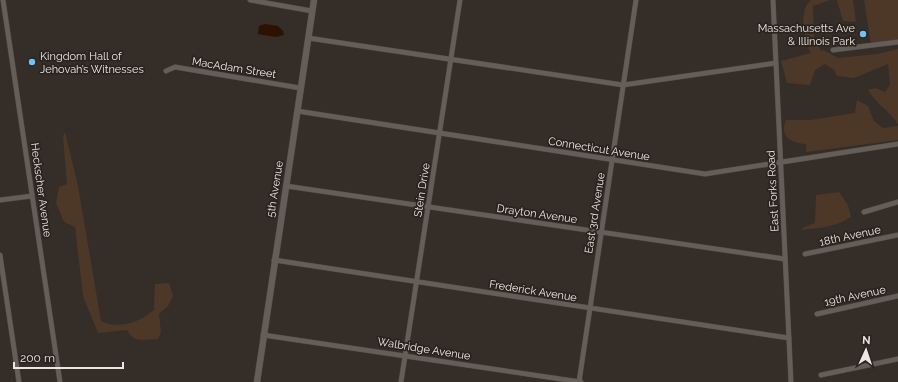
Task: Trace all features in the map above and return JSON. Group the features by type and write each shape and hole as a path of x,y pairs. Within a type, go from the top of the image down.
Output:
{"main road":[{"name":"5th Avenue","path":"256,382 314,0"}],"street":[{"name":"Heckscher Avenue","path":"3,0 60,382"},
{"path":"250,0 312,11"},
{"name":"Stein Drive","path":"402,382 460,0"},
{"name":"East 3rd Avenue","path":"580,382 636,0"},
{"name":"East Forks Road","path":"773,0 791,382"},
{"path":"308,38 623,85 776,63"},
{"path":"833,50 898,42"},
{"name":"MacAdam Street","path":"166,71 176,67 300,88"},
{"name":"Connecticut Avenue","path":"297,111 705,174 898,144"},
{"name":"Drayton Avenue","path":"286,186 428,208 785,259"},
{"path":"0,200 32,196"},
{"path":"864,212 898,202"},
{"name":"18th Avenue","path":"805,254 898,234"},
{"path":"0,255 19,382"},
{"name":"Frederick Avenue","path":"274,260 789,338"},
{"name":"19th Avenue","path":"817,314 898,296"},
{"name":"Walbridge Avenue","path":"263,334 580,382"},
{"path":"822,375 898,359"}],"shaded area":[{"path":"811,0 830,0 813,6 814,38 821,51 823,50 838,58 877,54 898,49 898,124 875,100 868,90 876,88 885,92 890,85 888,64 854,78 837,76 834,70 825,64 815,70 810,85 787,83 781,61 811,53 804,34 803,18 807,5"},
{"path":"837,0 853,0 856,22 843,21"},
{"path":"864,0 898,0 898,41 871,44"},
{"path":"265,24 278,26 283,31 284,35 276,37 258,34 259,26"},
{"path":"857,100 868,106 874,121 883,128 898,126 898,140 806,152 806,144 791,140 785,135 784,126 786,120 811,120 855,113"},
{"path":"65,132 78,186 101,321 108,324 122,325 142,318 154,310 155,284 169,283 173,296 168,306 159,314 161,332 158,339 136,339 127,330 98,333 83,296 75,227 64,222 56,203 59,187 67,184 63,137"},
{"path":"839,192 848,205 851,217 834,225 801,230 804,227 815,223 816,195"}],"place":[{"name":"Massachusetts Ave & Illinois Park","path":"863,34"},
{"name":"Kingdom Hall of Jehovah’s Witnesses","path":"32,62"}]}
